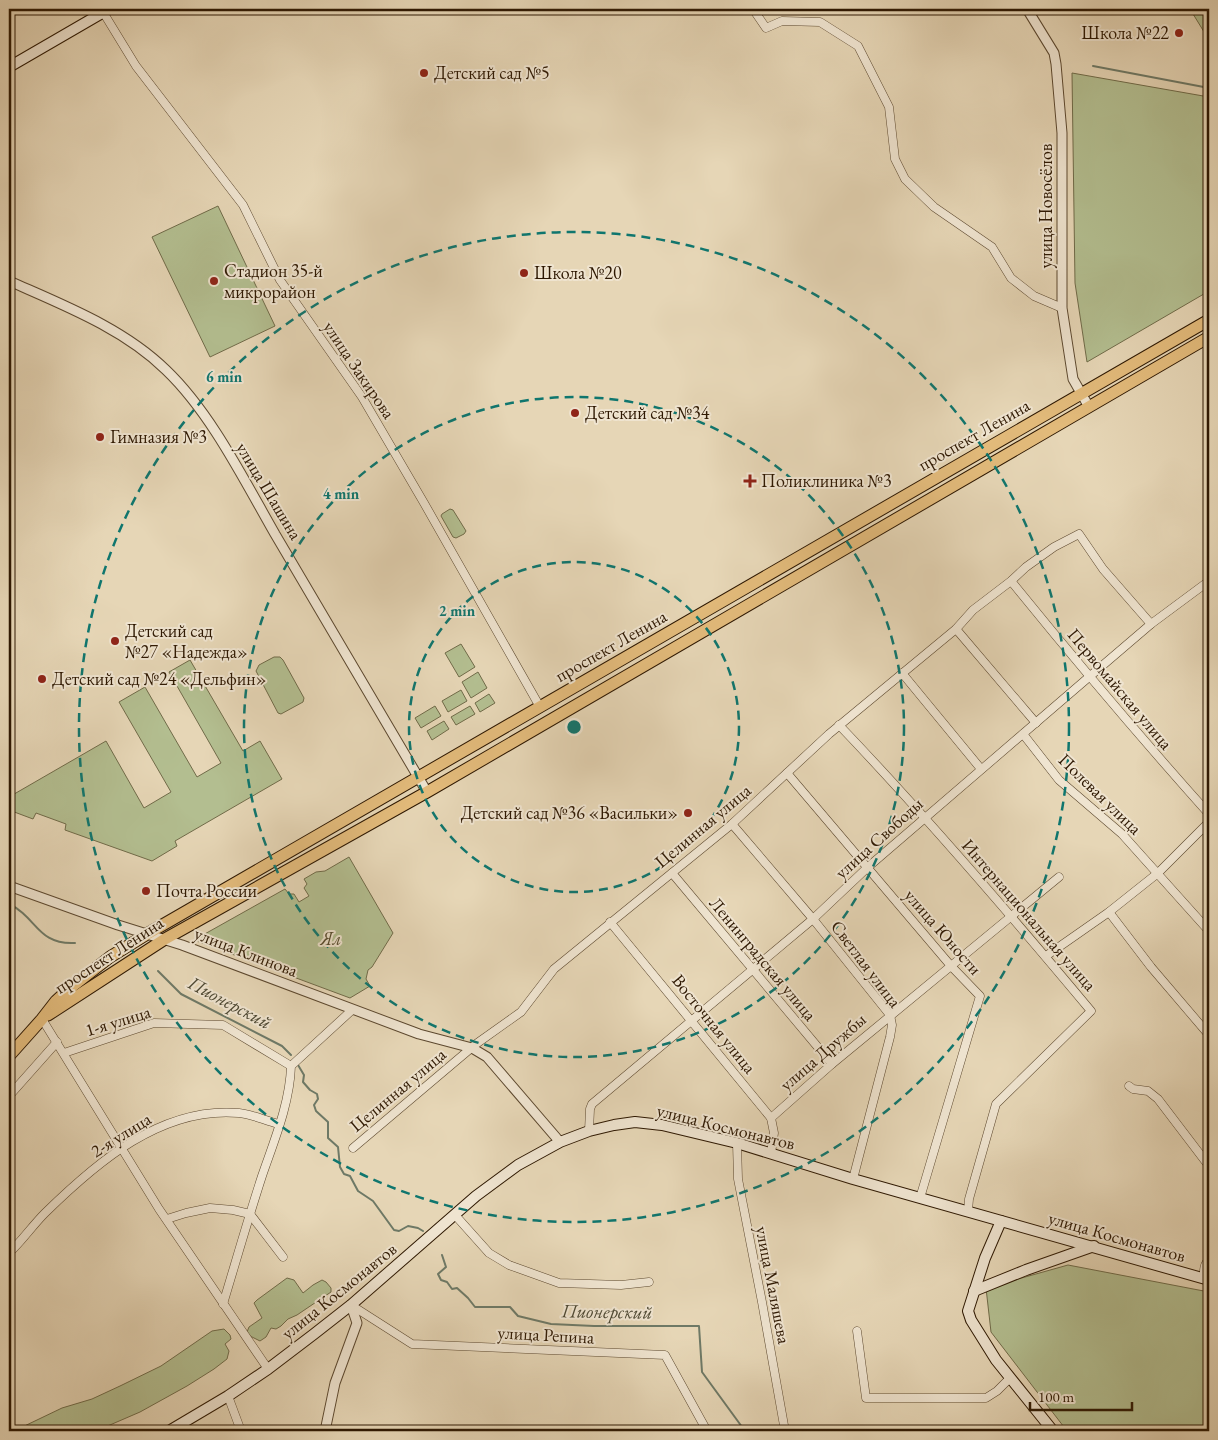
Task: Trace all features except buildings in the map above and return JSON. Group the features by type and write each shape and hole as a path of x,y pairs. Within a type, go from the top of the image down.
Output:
{"main road":[{"path":"9,67 106,10"},
{"name":"проспект Ленина","path":"9,1056 56,1001 91,971 147,934 1209,320"},
{"name":"проспект Ленина","path":"42,1019 165,939 235,898 427,792 1209,337"},
{"path":"677,628 685,642"},
{"name":"улица Космонавтов","path":"169,1431 228,1396 268,1369 351,1305 476,1196 518,1165 560,1142 589,1131 614,1125 635,1122 662,1125 737,1143 853,1179 1094,1246 1207,1280"},
{"path":"1000,1221 985,1258 968,1311 971,1320 996,1360 1053,1431"},
{"path":"974,1291 1094,1246"}],"street":[{"path":"753,9 766,28 782,22 820,22 858,46 889,107 895,159 905,179 934,207 992,247 1011,278 1034,296 1062,308"},
{"name":"улица Новосёлов","path":"1027,9 1054,53 1056,64 1062,133 1062,308 1072,379 1088,407"},
{"name":"улица Закирова","path":"106,10 136,66 243,205 280,280 362,397 540,707"},
{"name":"улица Шашина","path":"9,281 86,317 121,336 166,370 188,394 207,420 242,476 427,792"},
{"name":"Целинная улица","path":"353,1148 472,1048 521,1012 554,969 732,824 839,725 956,629 973,610 1054,547 1080,534 1103,569 1151,624"},
{"name":"Первомайская улица","path":"1010,581 1153,752 1209,814"},
{"name":"улица Свободы","path":"589,1131 592,1104 812,919 924,818 1151,624 1209,581"},
{"path":"956,629 1036,723"},
{"path":"902,673 981,769"},
{"name":"Интернациональная улица","path":"839,725 1012,916 1091,1011 996,1104 969,1199 968,1211"},
{"name":"Полевая улица","path":"1023,734 1059,780 1122,834 1209,932"},
{"name":"улица Юности","path":"787,773 951,966 980,996 920,1198"},
{"path":"1046,956 1109,912 1158,873 1209,822"},
{"name":"Светлая улица","path":"732,824 890,1016 892,1025 890,1037 853,1179"},
{"name":"Ленинградская улица","path":"672,873 832,1064"},
{"name":"улица Дружбы","path":"771,1118 832,1064 1059,877"},
{"name":"улица Клинова","path":"9,886 119,926 165,939 419,1034 472,1048"},
{"path":"1109,912 1151,967 1209,1035"},
{"name":"Восточная улица","path":"610,922 771,1118"},
{"path":"223,1304 279,1124 290,1082 290,1066 352,1010"},
{"path":"42,1019 121,1149 268,1369"},
{"name":"1-я улица","path":"64,1053 154,1023 223,1025 290,1066"},
{"path":"9,1096 57,1042"},
{"path":"472,1048 487,1057 560,1142"},
{"path":"1129,1086 1133,1089 1148,1091 1158,1099 1209,1166"},
{"name":"2-я улица","path":"9,1253 43,1215 84,1176 121,1149 167,1124 216,1112 241,1113 279,1124"},
{"path":"771,1118 774,1133 771,1153"},
{"name":"улица Маляшева","path":"737,1143 738,1179 785,1431"},
{"path":"167,1219 210,1208 250,1214 283,1257"},
{"path":"455,1215 489,1254 509,1264 559,1283 621,1285 649,1282"},
{"path":"1207,1280 1204,1268 1209,1260"},
{"path":"325,1431 335,1384 357,1323 351,1305"},
{"name":"улица Репина","path":"351,1305 412,1344 665,1355 707,1431"},
{"path":"856,1331 866,1398 986,1398 997,1391 1010,1378"},
{"path":"228,1396 241,1431"}],"green space":[{"path":"1190,9 1209,9 1209,40"},
{"path":"1072,73 1209,97 1209,291 1087,362 1075,283"},
{"name":"Стадион 35-й микрорайон","path":"218,206 275,326 210,357 152,237"},
{"path":"450,509 453,510 466,531 456,538 453,537 441,516"},
{"path":"461,644 475,667 459,677 445,653"},
{"path":"274,657 280,657 283,660 304,698 303,702 281,714 278,713 256,671 259,665"},
{"path":"190,660 243,751 260,741 282,779 175,841 177,846 152,861 65,830 66,824 36,813 33,819 9,810 9,797 106,741 144,808 171,792 119,702 145,687 197,777 221,763 169,672"},
{"path":"478,672 487,688 471,698 462,682"},
{"path":"461,690 467,701 448,712 442,701"},
{"path":"489,694 495,703 480,712 475,703"},
{"path":"435,706 441,716 421,728 415,718"},
{"path":"470,706 475,714 456,725 451,717"},
{"path":"444,721 449,729 432,740 427,731"},
{"name":"Ял","path":"349,857 393,933 372,967 368,970 366,979 370,986 350,998 194,940 285,889 289,894 294,894 299,902 309,896 304,888 307,884 304,879 316,872 325,871"},
{"path":"1068,1265 1209,1292 1209,1431 1067,1431 991,1332 986,1288"},
{"path":"287,1278 294,1280 303,1293 322,1280 331,1288 331,1292 288,1319 276,1329 271,1328 266,1337 260,1341 250,1336 247,1332 249,1327 262,1318 254,1303"},
{"path":"224,1329 231,1339 225,1344 229,1351 227,1359 187,1386 140,1412 96,1431 14,1431 62,1408 92,1399 120,1386 161,1366 212,1331"}],"waterway":[{"path":"1093,66 1209,88"},
{"name":"Пионерский","path":"9,904 18,909 38,929 53,940 75,943"},
{"name":"Пионерский","path":"158,971 181,994 282,1046 291,1055"},
{"name":"Пионерский","path":"298,1065 304,1075 303,1082 310,1090 317,1094 318,1099 314,1105 316,1111 328,1122 328,1138 338,1147 340,1167 344,1174 350,1176 358,1191 373,1201 394,1230 399,1231 408,1226 423,1231"},
{"name":"Пионерский","path":"442,1255 446,1267 438,1274 441,1280 447,1282 452,1289 457,1288 475,1307 510,1307 518,1316 551,1324 699,1326 702,1372 745,1431"}],"place":[{"name":"Школа №22","path":"1179,33"},
{"name":"Детский сад №5","path":"424,73"},
{"name":"Школа №20","path":"524,273"},
{"name":"Стадион 35-й микрорайон","path":"214,281"},
{"name":"Детский сад №34","path":"575,413"},
{"name":"Гимназия №3","path":"100,437"},
{"name":"Поликлиника №3","path":"750,481"},
{"name":"Детский сад №27 «Надежда»","path":"115,641"},
{"name":"Детский сад №24 «Дельфин»","path":"42,679"},
{"name":"Детский сад №36 «Васильки»","path":"688,813"},
{"name":"Почта России","path":"146,891"}]}
